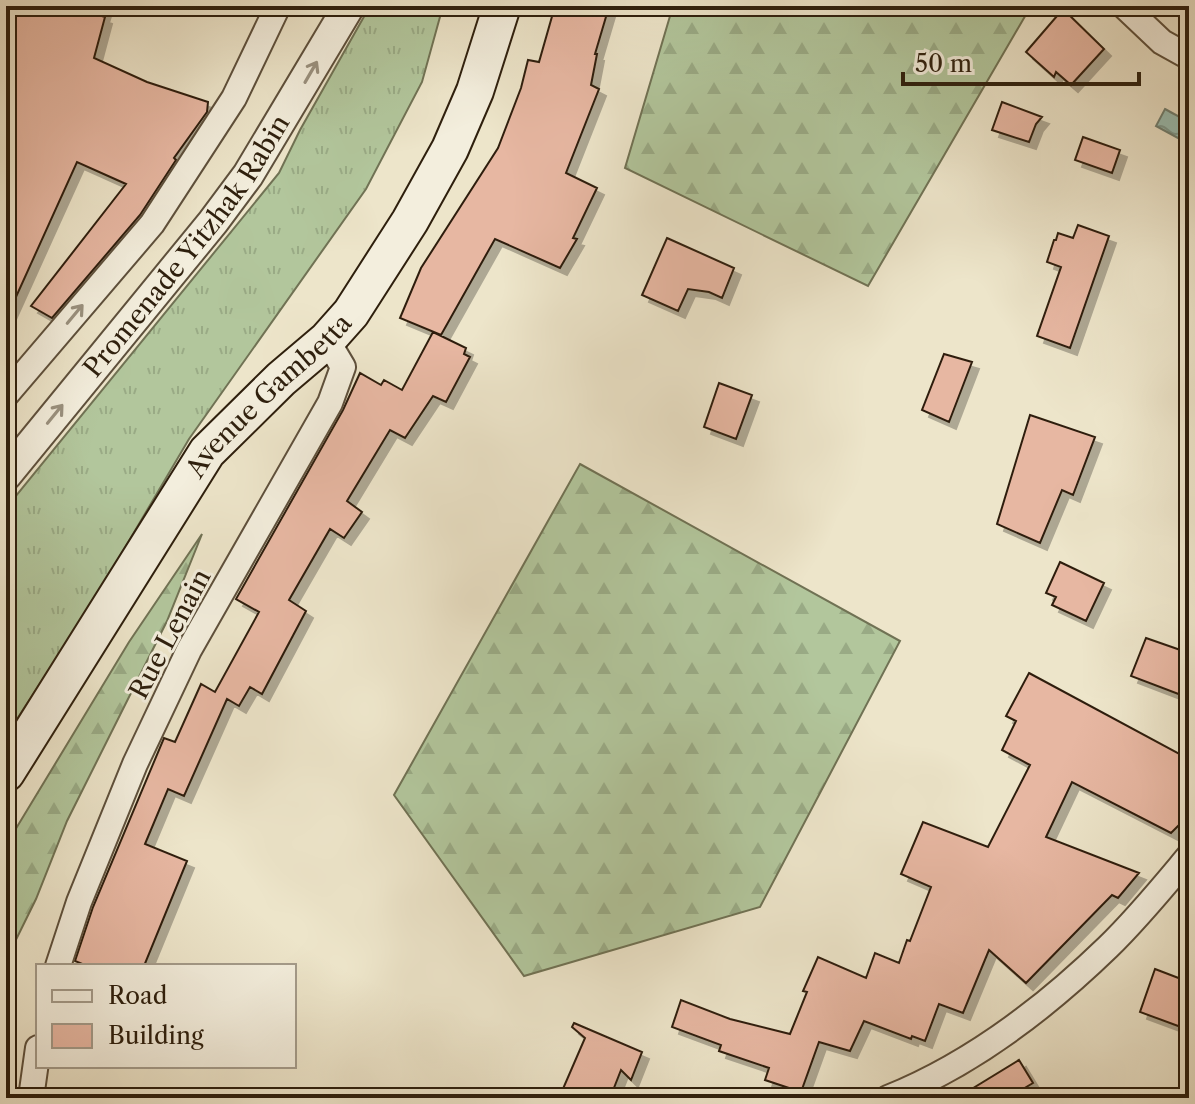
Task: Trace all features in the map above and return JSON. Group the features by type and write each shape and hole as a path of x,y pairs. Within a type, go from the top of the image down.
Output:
{"main road":[{"name":"Avenue Gambetta","path":"6,773 207,452 281,379 327,340 351,313 410,221 450,149 475,91 502,6"}],"street":[{"path":"6,395 152,224 234,98 278,6"},
{"name":"Promenade Yitzhak Rabin","path":"6,475 248,175 349,6"},
{"path":"1124,6 1162,42 1189,57"},
{"name":"Rue Lenain","path":"59,964 79,902 124,791 189,650 330,403 343,367 327,340"},
{"path":"888,1098 989,1044 1034,1013 1108,947 1189,856"},
{"path":"31,1098 36,1062"}],"green space":[{"path":"370,6 443,6 422,82 366,189 189,439 93,602 6,736 6,508 279,173"},
{"path":"673,6 1031,6 868,286 625,168"},
{"path":"580,464 900,641 760,907 524,976 394,795"},
{"path":"202,534 167,621 67,821 36,899 6,960 6,845 129,642"}],"water":[{"path":"1165,109 1189,122 1189,144 1156,126"}],"building":[{"path":"6,6 105,6 94,58 147,82 208,102 207,112 174,158 176,160 140,215 52,318 31,306 126,184 77,162 6,319"},
{"path":"555,6 589,6 608,10 595,54 591,85 599,89 566,173 597,188 573,238 577,239 560,268 495,239 441,335 400,318 421,268 498,148 521,88 528,60 539,62"},
{"path":"1063,9 1104,49 1071,85 1056,72 1054,77 1026,52"},
{"path":"1002,102 1042,117 1029,142 992,130"},
{"path":"1083,137 1120,150 1112,173 1075,160"},
{"path":"1078,225 1109,236 1070,348 1037,336 1061,267 1047,262 1054,240 1058,233 1073,238"},
{"path":"667,238 734,268 722,298 709,292 688,289 678,311 642,295"},
{"path":"433,332 466,348 464,354 470,357 446,402 433,396 405,438 390,430 347,501 362,512 344,538 330,529 289,600 306,611 262,694 250,687 239,706 227,699 184,796 168,789 145,844 187,861 145,964 82,964 75,961 93,907 164,738 175,742 201,684 215,692 259,612 236,599 343,410 360,373 381,385 384,380 402,390"},
{"path":"944,354 972,362 949,422 922,410"},
{"path":"719,383 752,395 736,439 704,427"},
{"path":"1030,415 1095,437 1073,495 1062,490 1040,543 997,524"},
{"path":"1060,562 1104,583 1086,621 1052,605 1056,597 1046,593"},
{"path":"1146,638 1189,653 1189,698 1131,676"},
{"path":"1029,673 1189,759 1189,815 1171,833 1072,782 1046,837 1139,873 1118,898 1112,895 1026,983 989,950 963,1013 939,1004 925,1041 912,1036 911,1039 864,1021 850,1051 819,1042 801,1092 765,1080 769,1068 719,1051 721,1045 672,1027 681,1000 730,1019 790,1034 807,992 803,991 818,957 866,978 875,953 899,963 931,887 901,874 923,822 988,847 1030,765 1002,750 1016,721 1006,716"},
{"path":"1155,969 1189,982 1189,1030 1140,1012"},
{"path":"574,1023 642,1052 631,1080 621,1070 610,1098 559,1098 585,1038 572,1027"},
{"path":"1019,1060 1033,1083 1008,1098 957,1098"}]}
